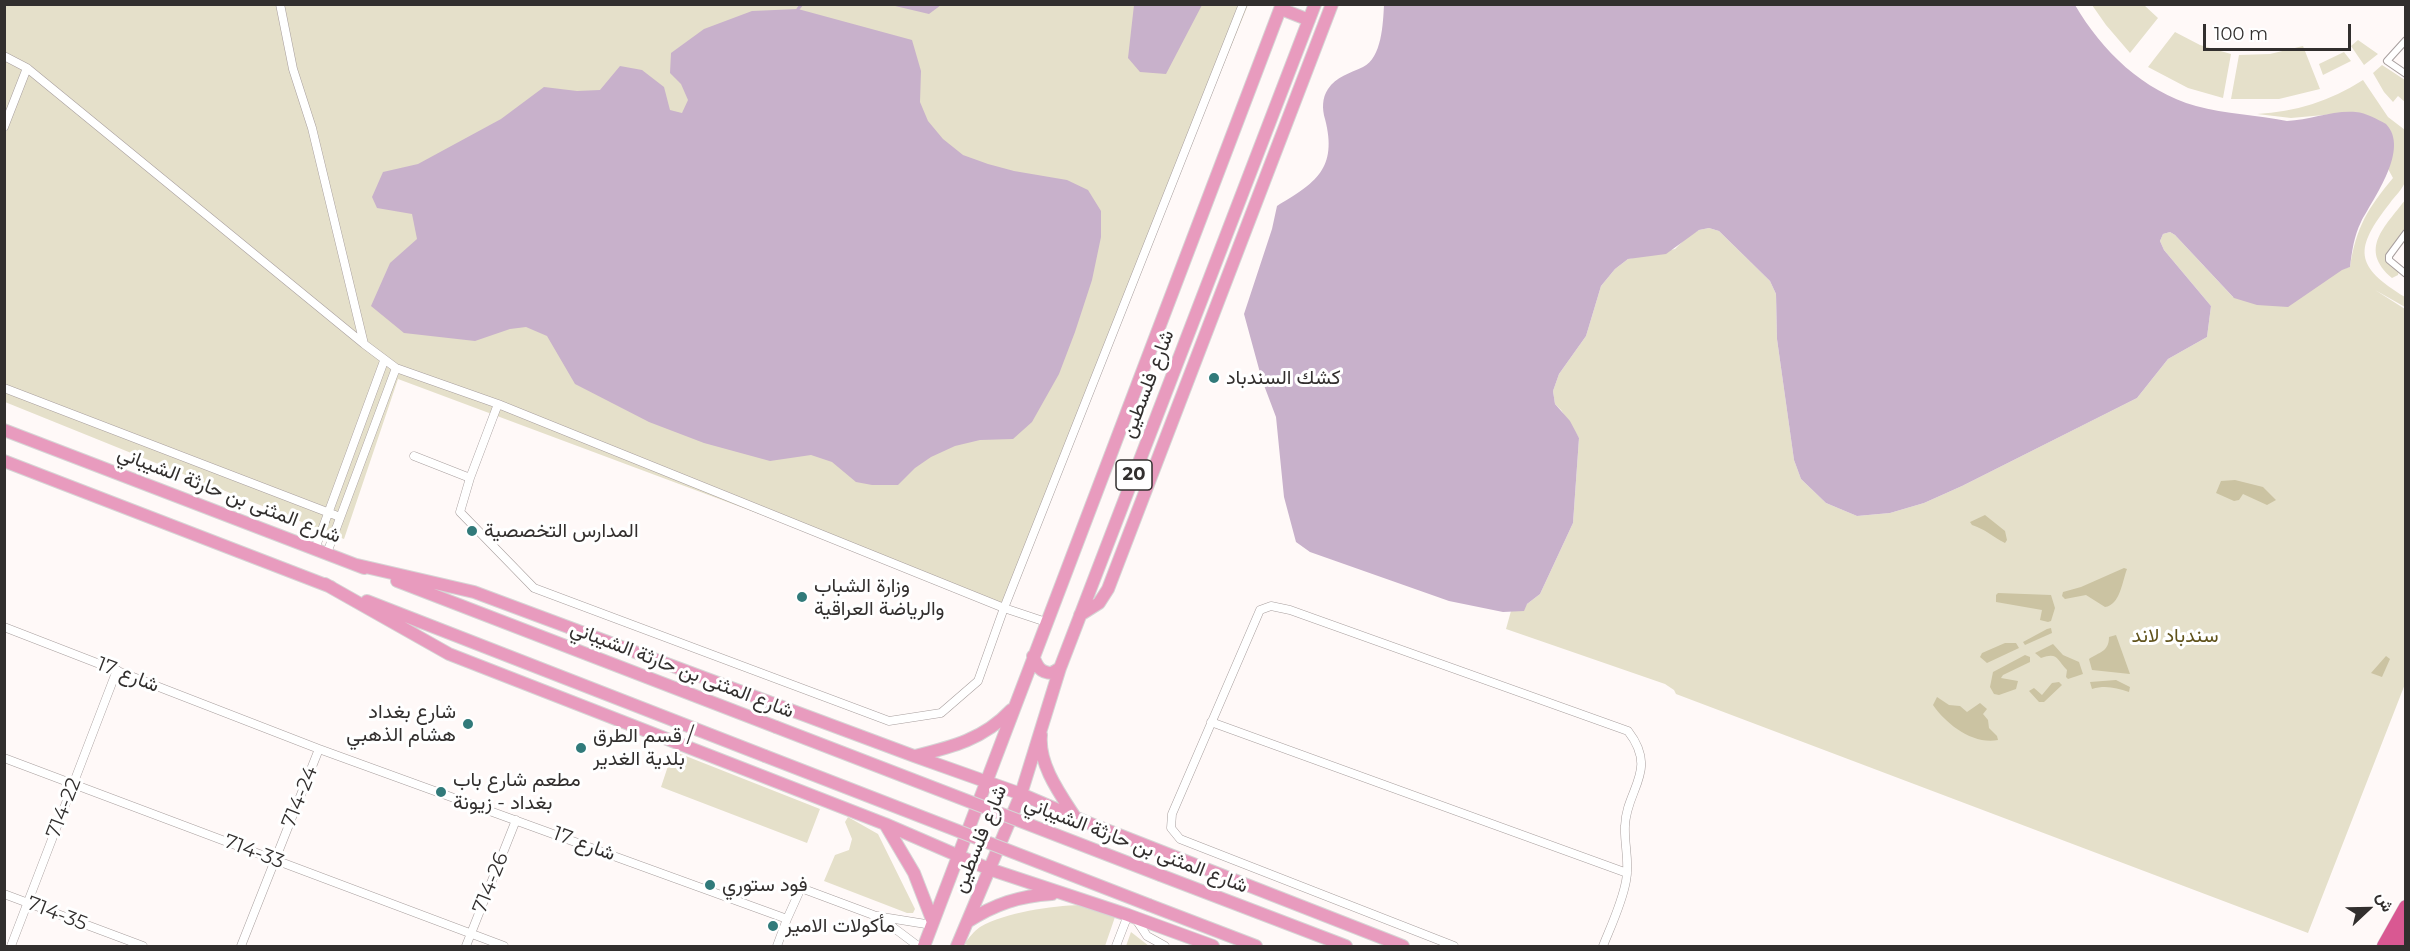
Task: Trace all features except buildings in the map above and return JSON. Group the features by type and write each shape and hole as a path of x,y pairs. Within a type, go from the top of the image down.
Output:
{"highway":[{"path":"2384,946 2406,907"},
{"path":"2397,946 2406,924"}],"main road":[{"name":"شارع فلسطين","path":"957,946 1021,794 1060,668 1315,4"},
{"path":"1080,615 1099,603 1108,589 1332,4"},
{"name":"شارع فلسطين","path":"924,946 1281,7"},
{"path":"1281,7 1309,20"},
{"path":"1187,336 1192,370"},
{"name":"شارع المثنى بن حارثة الشيباني","path":"4,430 1346,946"},
{"path":"4,461 1256,946"},
{"path":"357,565 474,592 1021,794 1076,818 1403,946"},
{"path":"325,584 449,654 885,824 989,869 1213,946"},
{"path":"1033,656 1037,667 1042,671 1052,673 1060,668"},
{"path":"914,756 968,741 986,732 1014,707"},
{"path":"1043,721 1041,741 1043,757 1058,789 1076,818"},
{"path":"885,824 914,873 933,923"},
{"path":"966,923 1012,899 1058,893"}],"street":[{"path":"280,4 293,69 312,128 364,344"},
{"path":"498,404 470,478 460,512 534,588 889,721 941,713 978,681 1004,608 1243,4"},
{"path":"2406,40 2387,61 2406,74"},
{"path":"4,56 27,68 384,361 396,368 498,404 1004,608 1046,622"},
{"path":"4,127 27,68"},
{"path":"2406,233 2389,256 2389,260 2406,274"},
{"path":"321,551 328,513 384,361"},
{"path":"321,551 340,517 396,368"},
{"path":"4,388 340,517"},
{"path":"414,456 470,478"},
{"path":"1454,946 1180,839 1171,828 1172,814 1260,610 1271,606 1290,610 1628,730 1638,746 1640,780 1625,825 1626,882 1603,946"},
{"name":"شارع 17","path":"4,627 319,749 787,919"},
{"name":"714-22","path":"11,946 117,670"},
{"path":"1211,722 1627,873"},
{"name":"714-24","path":"241,946 319,749"},
{"name":"714-33","path":"4,758 504,946"},
{"name":"714-26","path":"466,946 516,820"},
{"path":"777,946 801,888 876,916 933,923"},
{"name":"714-35","path":"4,894 143,946"},
{"path":"876,916 918,946"},
{"path":"1116,946 1131,916 1147,936 1165,946"}],"green space":[{"path":"4,5 1248,5 1003,605 398,379 344,539 5,402"},
{"path":"2092,5 2144,5 2158,18 2130,53"},
{"path":"2175,32 2200,45 2231,54 2223,98 2188,88 2148,67"},
{"path":"2358,40 2378,54 2364,65 2351,46"},
{"path":"2303,46 2320,89 2279,99 2231,99 2239,55 2270,54"},
{"path":"2344,52 2351,61 2323,75 2319,64"},
{"path":"2382,65 2405,80 2405,102 2398,96 2393,102 2384,92 2373,73"},
{"name":"سندباد لاند","path":"2363,80 2388,117 2405,130 2407,169 2404,184 2370,233 2365,245 2365,256 2368,266 2376,276 2405,297 2405,307 2375,290 2405,309 2405,684 2308,933 1676,694 1665,684 1506,629 1511,611 1527,604 1540,594 1573,523 1579,438 1555,404 1553,391 1559,374 1586,336 1601,286 1615,269 1628,259 1675,249 1687,237 1699,230 1709,228 1719,231 1770,281 1776,294 1777,339 1794,460 1801,479 1826,503 1857,516 1890,513 1924,503 1962,486 2137,398 2168,359 2207,337 2211,306 2164,250 2160,241 2163,234 2170,232 2175,235 2233,297 2350,267 2364,219 2393,178 2357,112 2291,118 2257,114 2285,111 2312,104 2338,94"},
{"path":"2405,200 2405,233 2389,256 2399,270 2398,275 2392,278 2382,267 2376,248 2383,229"},
{"path":"673,751 820,809 807,843 661,787"},
{"path":"848,817 878,834 915,909 913,913 907,913 824,881 835,855 849,850 852,839 845,822"},
{"path":"1081,905 1115,917 1105,946 971,946 964,944 980,927 1003,917 1043,908"},
{"path":"1131,932 1149,946 1126,946"}],"shaded area":[{"path":"941,4 929,14 891,5"},
{"path":"1134,5 1202,5 1166,74 1140,72 1128,58"},
{"path":"1384,5 2075,5 2098,38 2126,67 2142,80 2177,99 2207,109 2287,121 2339,112 2360,113 2386,124 2392,134 2394,146 2387,173 2357,233 2350,267 2342,270 2288,307 2257,305 2234,298 2175,235 2170,232 2163,234 2160,241 2164,250 2211,306 2207,337 2168,359 2137,398 1962,486 1924,503 1890,513 1857,516 1826,503 1801,479 1794,460 1777,339 1776,294 1770,281 1719,231 1709,228 1699,230 1666,254 1628,259 1615,269 1601,286 1586,336 1559,374 1553,391 1555,404 1570,421 1579,438 1573,523 1540,594 1527,604 1524,611 1503,612 1449,601 1310,552 1296,542 1284,497 1276,417 1262,380 1244,314 1272,229 1277,206 1312,182 1326,162 1328,136 1323,107 1326,92 1335,81 1363,67 1374,56 1380,39"},
{"path":"798,9 912,40 921,71 920,102 928,121 943,139 963,155 988,164 1067,180 1088,190 1101,211 1101,237 1092,280 1059,374 1032,422 1013,439 980,440 955,446 931,457 915,468 898,485 872,485 856,482 832,462 811,455 770,461 704,443 649,422 575,384 547,336 526,327 510,329 475,341 404,333 371,306 390,263 417,239 412,214 377,208 372,197 383,172 418,164 501,119 544,87 577,91 600,90 620,66 642,70 664,87 670,110 682,113 688,100 681,84 670,73 671,53 704,29 752,11"},
{"path":"2235,480 2263,487 2276,500 2267,505 2243,494 2239,500 2234,501 2216,493 2221,481"},
{"path":"1985,515 2005,531 2007,540 2005,543 1970,522"},
{"path":"2124,568 2127,569 2120,592 2110,605 2105,607 2086,595 2065,599 2062,596 2063,592 2081,587"},
{"path":"1998,593 2051,595 2055,608 2051,621 2040,620 2042,610 1996,602"},
{"path":"2051,628 2052,633 2025,645 2023,642"},
{"path":"2116,635 2130,674 2092,670 2089,659 2105,649 2109,637"},
{"path":"2005,643 2016,643 2019,648 1987,663 1980,657 1982,653"},
{"path":"2053,644 2063,655 2079,662 2083,674 2068,679 2067,670 2054,656 2041,658 2035,653"},
{"path":"2025,655 2030,657 2030,662 2001,678 2018,681 2016,689 1999,695 1994,694 1990,687 1993,672"},
{"path":"2386,656 2390,659 2382,677 2371,673"},
{"path":"2116,680 2130,687 2129,692 2106,687 2092,689 2090,682"},
{"path":"2059,682 2062,685 2044,702 2039,702 2029,691 2034,688 2042,695 2052,683"},
{"path":"1937,697 1949,705 1960,706 1967,712 1980,703 1987,709 1983,714 1998,740 1979,739 1961,732 1933,705"}],"waterway":[{"path":"798,9 802,4"}],"place":[{"name":"كشك السندباد","path":"1214,378"},
{"name":"المدارس التخصصية","path":"472,531"},
{"name":"وزارة الشباب والرياضة العراقية","path":"802,597"},
{"name":"شارع بغداد هشام الذهبي","path":"468,724"},
{"name":"قسم الطرق / بلدية الغدير","path":"581,748"},
{"name":"مطعم شارع باب بغداد - زيونة","path":"441,792"},
{"name":"فود ستوري","path":"710,885"},
{"name":"مأكولات الامير","path":"773,926"}]}
